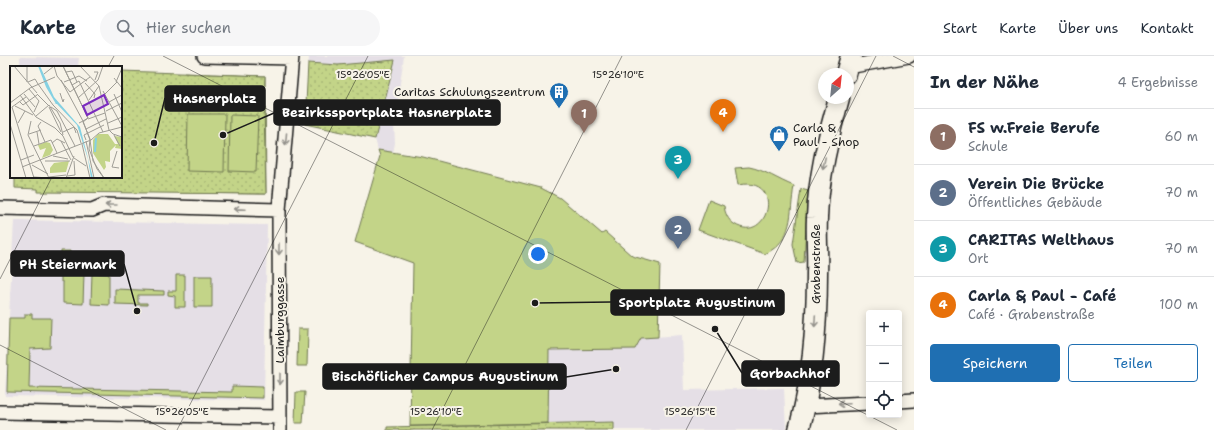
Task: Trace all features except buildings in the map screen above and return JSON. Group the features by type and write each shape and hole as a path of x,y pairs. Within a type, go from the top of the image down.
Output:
{"main road":[{"name":"Grabenstraße","path":"799,430 805,406 814,348 817,272 816,219 819,189 838,104"}],"street":[{"path":"204,56 292,57"},
{"path":"848,66 909,56"},
{"name":"Laimburggasse","path":"280,424 280,210 292,57"},
{"path":"0,208 92,210 104,205 280,210"},
{"path":"902,401 914,400"},
{"path":"805,406 866,403"},
{"path":"0,412 280,424"}],"shaded area":[{"path":"309,56 404,56 394,124 395,143 393,153 378,150 375,139 305,124"},
{"path":"20,57 79,58 78,66 20,66"},
{"path":"14,220 267,225 264,400 5,396"},
{"path":"682,335 684,390 784,388 786,430 614,430 614,422 548,423 549,350 641,338"}],"green space":[{"path":"395,60 375,139 305,124 308,63 338,65"},
{"path":"122,71 265,76 264,106 266,194 38,192 38,189 15,188 15,178 122,178","holes":["188,114 225,114 224,172 187,171","230,115 258,116 256,172 229,171"]},
{"path":"184,73 265,76 266,194 177,193"},
{"path":"378,150 423,157 541,188 560,198 602,234 605,232 632,256 660,264 658,337 641,338 635,349 549,350 548,423 410,426 413,263 355,242 380,156"},
{"path":"749,167 761,170 794,186 791,216 786,233 775,248 765,254 698,230 709,200 724,206 727,216 734,224 746,228 756,226 763,219 767,209 767,199 763,190 753,185 738,185 735,168"},
{"path":"801,189 808,191 804,262 797,263 793,244"},
{"path":"61,251 70,251 70,273 84,273 83,304 63,303"},
{"path":"92,273 109,274 109,305 91,304"},
{"path":"176,275 185,275 185,307 175,307 175,296 168,295 168,291 176,291"},
{"path":"194,276 212,276 212,307 194,307"},
{"path":"115,289 164,291 164,295 138,295 138,303 147,303 147,305 115,304"},
{"path":"25,314 32,314 32,318 51,318 50,348 30,349 29,388 232,392 232,386 263,387 263,398 7,392 9,318 25,318"},
{"path":"298,329 308,329 307,366 297,366"},
{"path":"296,392 305,392 303,423 295,423"},
{"path":"614,422 614,430 387,430 387,427"}],"place":[{"name":"Caritas Schulungszentrum","path":"559,109"},
{"name":"Carla & Paul - Café","path":"723,132"},
{"name":"FS w.Freie Berufe","path":"584,133"},
{"name":"Bezirkssportplatz Hasnerplatz","path":"223,135"},
{"name":"Hasnerplatz","path":"154,143"},
{"name":"Carla & Paul - Shop","path":"779,152"},
{"name":"CARITAS Welthaus","path":"678,179"},
{"name":"Verein Die Brücke","path":"678,249"},
{"name":"Sportplatz Augustinum","path":"535,303"},
{"name":"PH Steiermark","path":"137,311"},
{"name":"Gorbachhof","path":"715,329"},
{"name":"Bischöflicher Campus Augustinum","path":"616,369"}]}
